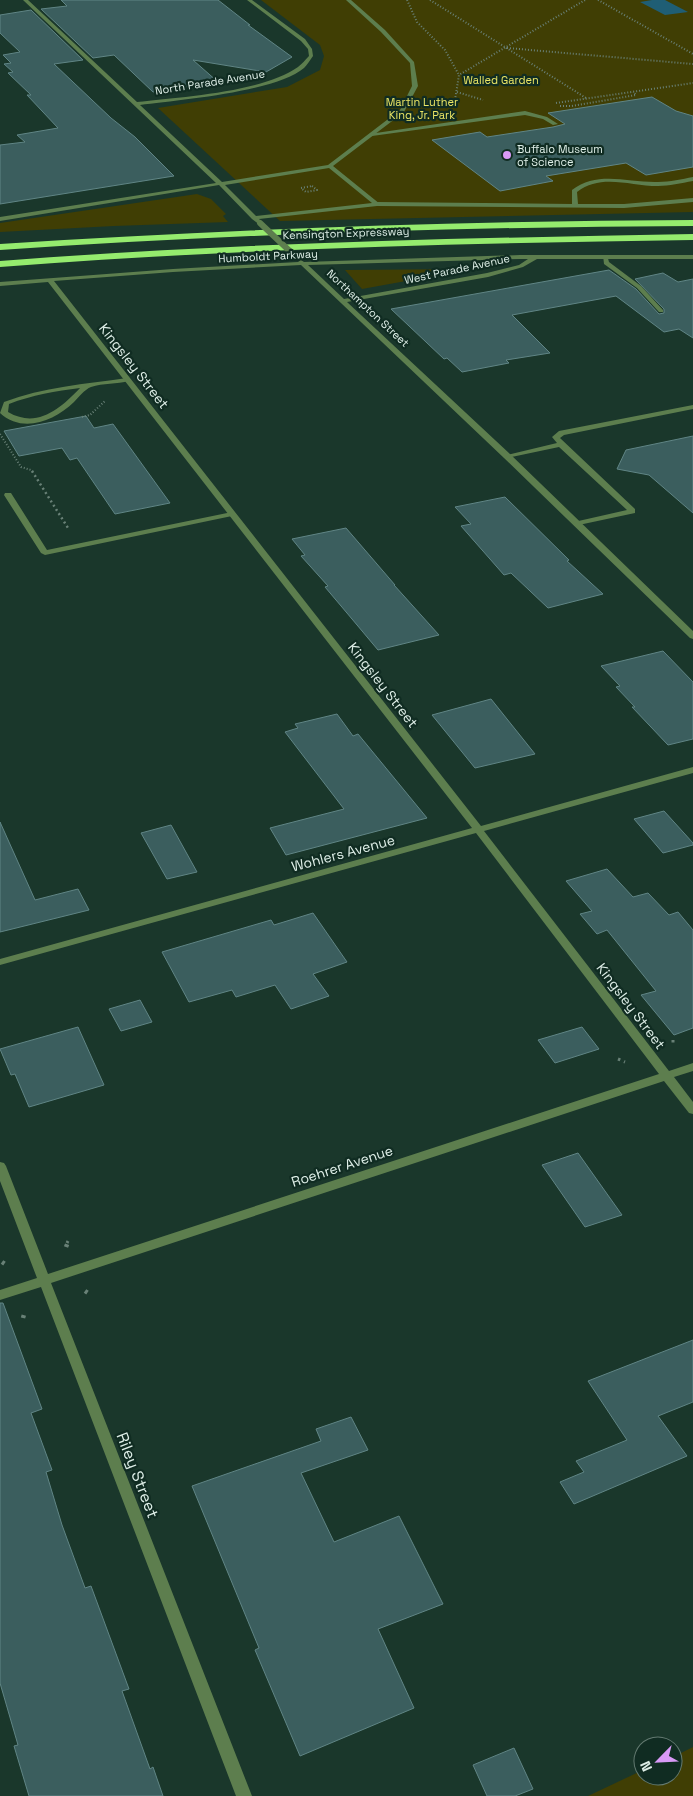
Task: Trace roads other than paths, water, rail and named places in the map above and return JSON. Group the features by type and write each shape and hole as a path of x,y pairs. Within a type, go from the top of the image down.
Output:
{"highway":[{"name":"Kensington Expressway","path":"0,247 158,236 329,229 693,223"},
{"path":"29,235 87,233 158,236"},
{"name":"Kensington Expressway","path":"0,264 88,256 340,244 693,237"}],"street":[{"name":"Northampton Street","path":"25,0 507,456 693,636"},
{"name":"North Parade Avenue","path":"136,104 257,86 282,78 305,66 311,56 307,43 249,0"},
{"path":"0,219 330,166 402,111 415,86 412,63 383,31 348,0"},
{"path":"372,134 525,113 545,118 555,124"},
{"path":"330,166 377,204"},
{"path":"575,206 574,191 589,182 611,180 657,184 693,179"},
{"path":"254,218 377,204 624,206 693,200"},
{"path":"604,256 606,263 639,287 661,311"},
{"name":"West Parade Avenue","path":"344,302 488,275 521,266 537,257 693,257"},
{"name":"Humboldt Parkway","path":"0,284 303,263 537,257"},
{"name":"Kingsley Street","path":"49,280 478,829 693,1110"},
{"path":"86,386 56,415 46,418 20,420 10,418 4,413 6,403 19,398 86,386 127,380"},
{"path":"578,524 632,511 561,444 556,437 562,433 693,407"},
{"path":"507,456 561,444"},
{"path":"8,495 44,553 232,514"},
{"name":"Wohlers Avenue","path":"0,962 693,770"},
{"name":"Roehrer Avenue","path":"0,1295 693,1067"},
{"name":"Riley Street","path":"0,1166 244,1796"}],"water":[{"path":"665,0 688,12 665,15 640,2"}],"place":[{"name":"Buffalo Museum of Science","path":"507,155"}],"park label":[{"name":"Walled Garden","path":"501,80"},
{"name":"Martin Luther King, Jr. Park","path":"422,108"}]}
